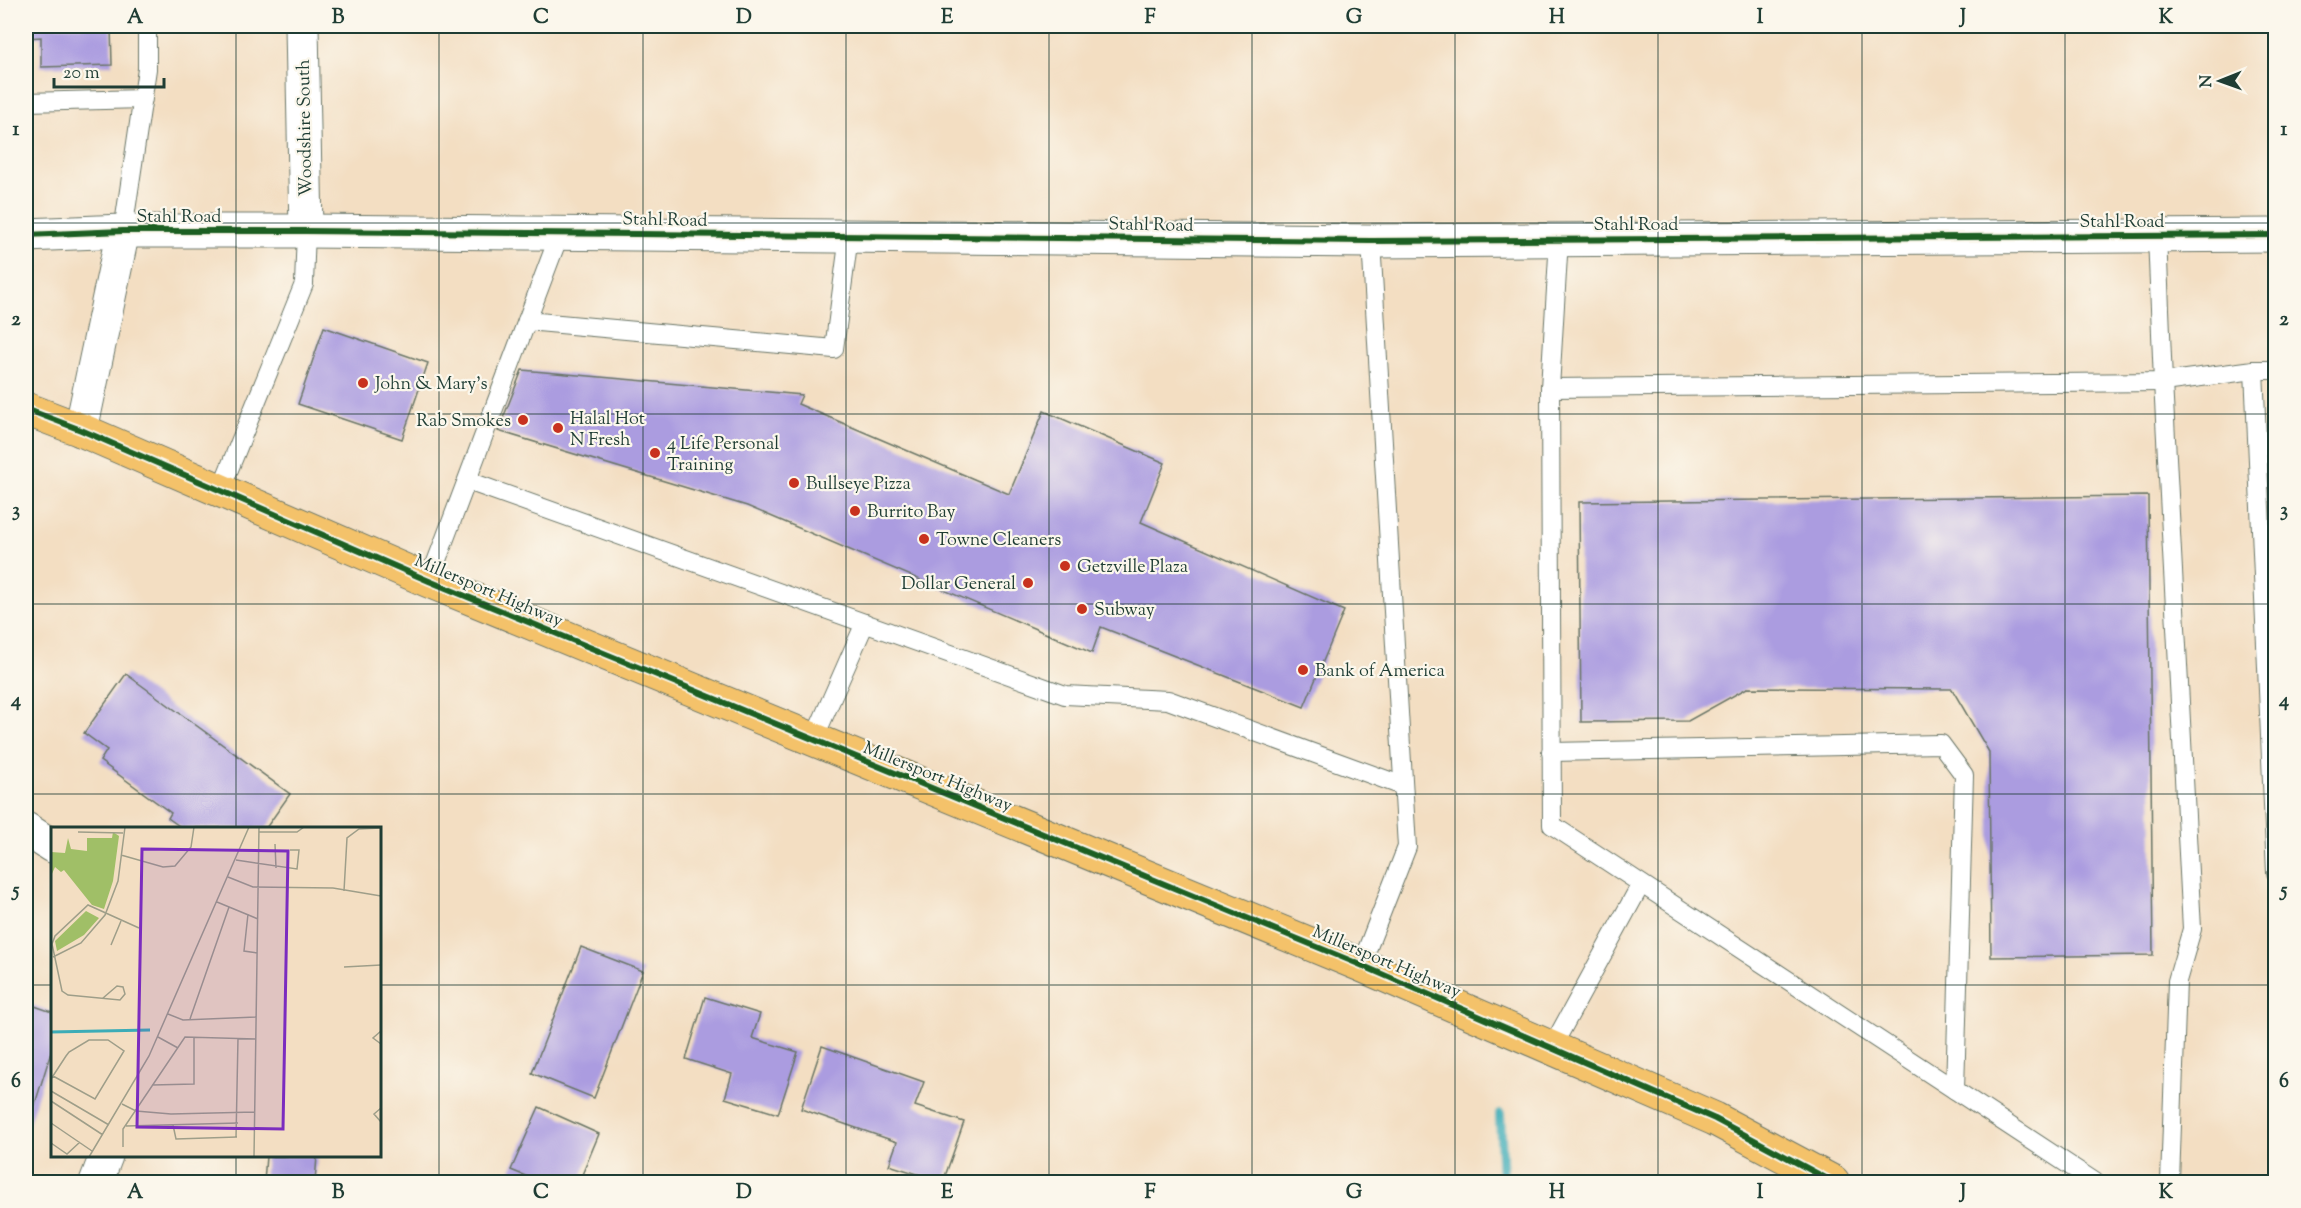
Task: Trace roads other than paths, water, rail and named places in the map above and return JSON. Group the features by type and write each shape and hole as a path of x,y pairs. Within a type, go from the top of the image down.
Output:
{"main road":[{"name":"Millersport Highway","path":"26,409 221,489 429,581 813,741 1361,965 1715,1119 1833,1182"}],"street":[{"name":"Woodshire South","path":"302,26 306,231"},
{"name":"Stahl Road","path":"26,235 123,231 306,231 1371,241 2276,236"},
{"path":"81,430 123,231"},
{"path":"26,830 51,845"},
{"path":"96,1182 105,1157"}],"lane":[{"path":"123,231 147,69 147,26"},
{"path":"26,102 143,99"},
{"path":"221,489 304,284 306,231"},
{"path":"429,581 561,233"},
{"path":"527,321 834,349 849,236"},
{"path":"2157,236 2192,929 2177,981 2170,1182"},
{"path":"1558,239 1550,388 1552,825 2095,1182"},
{"path":"1361,965 1407,847 1371,241"},
{"path":"1550,388 2163,382 2276,369"},
{"path":"2254,370 2276,873"},
{"path":"468,481 1065,695 1168,700 1403,786"},
{"path":"813,741 865,623"},
{"path":"1551,752 1941,744 1964,774 1955,1090"},
{"path":"1551,1049 1641,884"}],"waterway":[{"path":"1500,1114 1503,1182"}],"place":[{"name":"John & Mary's","path":"363,383"},
{"name":"Rab Smokes","path":"523,420"},
{"name":"Halal Hot N Fresh","path":"558,428"},
{"name":"4 Life Personal Training","path":"655,453"},
{"name":"Bullseye Pizza","path":"794,483"},
{"name":"Burrito Bay","path":"855,511"},
{"name":"Towne Cleaners","path":"924,539"},
{"name":"Getzville Plaza","path":"1065,566"},
{"name":"Dollar General","path":"1028,583"},
{"name":"Subway","path":"1082,609"},
{"name":"Bank of America","path":"1303,670"}]}
